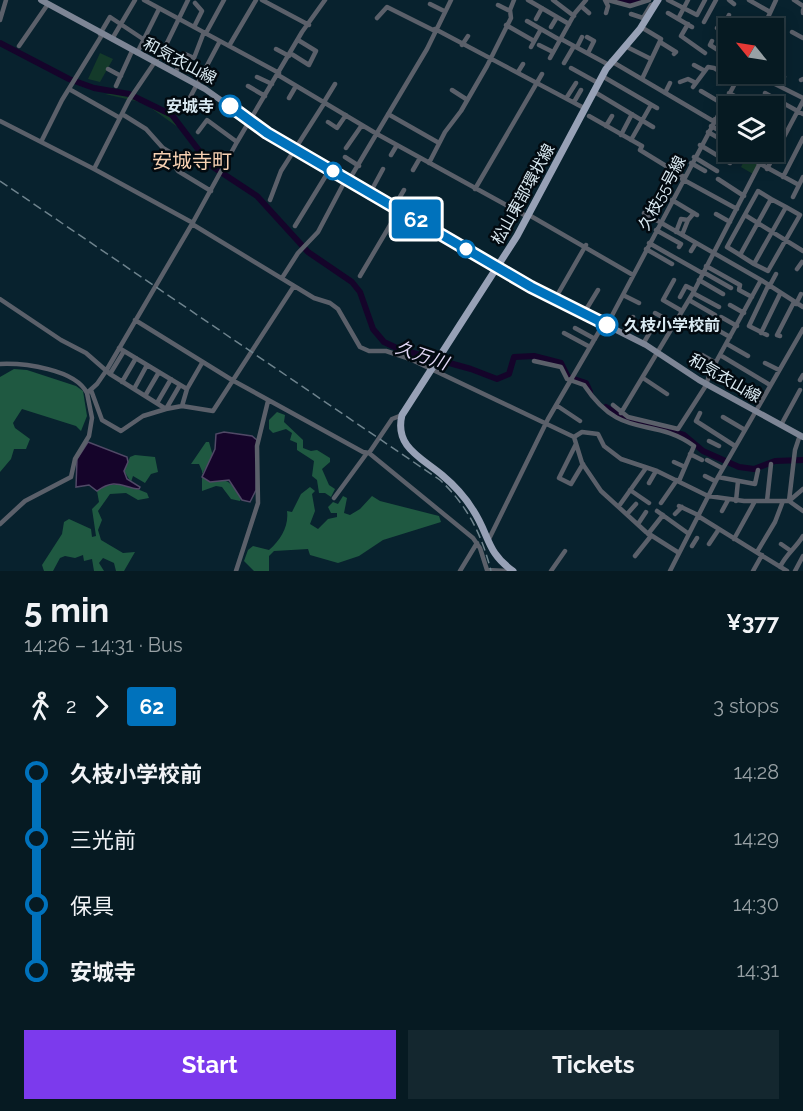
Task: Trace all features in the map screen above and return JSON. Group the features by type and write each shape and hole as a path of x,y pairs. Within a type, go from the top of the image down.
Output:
{"main road":[{"name":"和気衣山線","path":"41,0 101,35 196,85 296,150 497,267 658,352 706,384 802,436"},
{"name":"松山東部環状線","path":"402,415 528,216 610,63 641,27 654,1"},
{"path":"402,415 399,428 404,443 462,495 476,514 496,557 513,571"}],"street":[{"path":"0,20 6,0"},
{"path":"112,40 135,0"},
{"path":"144,0 230,46 377,134 475,189 586,245 633,275"},
{"path":"116,86 143,39 160,0"},
{"path":"94,169 129,100 180,20 188,0"},
{"path":"175,73 185,54 194,58 224,0"},
{"path":"230,46 256,0"},
{"path":"262,0 309,25"},
{"path":"89,392 108,373 135,320 193,223 237,142 298,40 325,0"},
{"path":"282,278 301,250 322,226 348,179 359,166 450,0"},
{"path":"429,163 439,143 461,111 512,16 510,11 514,0"},
{"path":"528,0 569,24"},
{"path":"553,0 576,15"},
{"path":"539,45 551,55 581,6 587,0 593,5"},
{"path":"606,0 630,6 654,1"},
{"path":"606,0 608,6 606,13"},
{"path":"670,0 697,15 705,0"},
{"path":"678,19 688,0"},
{"path":"704,21 716,0"},
{"path":"729,0 735,3"},
{"path":"749,0 770,12"},
{"path":"767,18 776,0"},
{"path":"794,0 803,10"},
{"path":"631,14 643,18 654,1"},
{"path":"194,27 202,11 195,3"},
{"path":"19,46 48,4"},
{"path":"430,4 444,11"},
{"path":"498,5 510,11"},
{"path":"581,6 589,13"},
{"path":"377,18 387,7 537,81 584,108"},
{"path":"536,19 542,8"},
{"path":"668,13 690,26 681,36 705,53"},
{"path":"41,142 111,16 120,26 143,39"},
{"path":"551,27 556,17"},
{"path":"527,21 642,80 718,126"},
{"path":"506,25 534,41"},
{"path":"641,27 660,36 660,42 642,80"},
{"path":"531,47 541,29"},
{"path":"792,32 802,41"},
{"path":"462,45 468,36"},
{"path":"564,63 575,46 585,37 594,40 588,53"},
{"path":"276,50 309,64 316,51 298,40"},
{"path":"186,105 220,41"},
{"path":"712,41 710,45 718,50"},
{"path":"660,42 675,52 674,54"},
{"path":"629,48 652,57"},
{"path":"645,50 652,57"},
{"path":"518,72 523,64"},
{"path":"694,65 705,71"},
{"path":"680,82 688,79 695,85 710,66 718,70"},
{"path":"571,68 633,94 654,106 631,141"},
{"path":"108,69 121,76"},
{"path":"475,189 542,74"},
{"path":"257,77 272,84"},
{"path":"665,93 670,82"},
{"path":"567,97 576,83"},
{"path":"270,200 281,171 335,84"},
{"name":"久枝55号線","path":"728,96 734,84"},
{"path":"767,169 800,112 803,100 775,84"},
{"path":"790,92 793,85"},
{"path":"248,86 265,96"},
{"path":"289,98 296,86"},
{"path":"70,87 146,129 163,148 176,156 175,167 178,171 211,190"},
{"path":"452,90 466,99"},
{"path":"574,102 581,90"},
{"path":"593,91 653,127"},
{"path":"701,91 718,102"},
{"path":"729,93 735,96"},
{"path":"765,93 771,96"},
{"path":"629,102 633,94"},
{"path":"784,103 800,112"},
{"path":"388,114 439,143"},
{"path":"621,135 632,114"},
{"name":"久枝55号線","path":"488,541 546,423 623,295 718,114"},
{"path":"328,122 337,128 346,115"},
{"path":"589,116 642,146 640,150 683,178 738,209"},
{"path":"606,126 612,116"},
{"path":"198,132 207,120 237,142"},
{"path":"0,121 193,223 294,286 336,306 355,343 363,349 390,352 432,367 502,404 574,437 583,464 601,491 650,535 679,553"},
{"path":"713,122 718,124"},
{"path":"346,148 362,125"},
{"path":"708,132 718,138"},
{"path":"783,177 803,138"},
{"path":"391,155 397,145"},
{"path":"700,145 718,158 730,163"},
{"path":"345,157 359,166"},
{"path":"691,163 712,169 694,157"},
{"path":"413,170 420,158"},
{"path":"755,162 799,185"},
{"path":"621,413 689,300 759,165"},
{"path":"295,226 330,169"},
{"path":"370,193 383,169"},
{"path":"793,197 803,177"},
{"path":"718,179 744,196"},
{"path":"360,276 397,208 404,190"},
{"path":"758,191 786,207 800,215 768,271 727,247 758,191"},
{"path":"740,255 771,199"},
{"path":"672,200 696,214 688,220 679,234"},
{"path":"754,264 786,207"},
{"path":"653,209 646,215 737,269 761,280 803,307"},
{"path":"716,214 730,222"},
{"path":"745,215 803,251"},
{"path":"679,234 681,219 688,220"},
{"path":"656,230 681,244 679,247"},
{"path":"650,243 731,288"},
{"path":"691,251 696,243"},
{"path":"555,299 586,245"},
{"path":"646,249 672,264"},
{"path":"774,261 781,266"},
{"path":"706,266 740,283 739,290 752,297"},
{"path":"767,335 749,326 776,274"},
{"path":"674,280 669,294 663,300 682,311"},
{"path":"699,280 723,294"},
{"path":"608,412 613,404 621,413 678,429 706,384 714,365 761,280"},
{"path":"0,364 22,364 60,372 89,392 102,420 121,430 143,416 166,409 182,406 213,411 294,286"},
{"path":"680,295 686,286 717,314"},
{"path":"584,313 598,290"},
{"path":"761,333 780,294"},
{"path":"780,336 777,334 801,294"},
{"path":"623,295 639,303"},
{"path":"0,299 61,340 86,353 108,373 166,409"},
{"path":"689,300 737,326"},
{"path":"730,305 744,313"},
{"path":"655,312 675,324"},
{"path":"623,333 633,317"},
{"path":"135,320 202,363 268,401 368,453 477,543 486,571 507,571"},
{"path":"643,344 656,322"},
{"path":"575,328 595,339"},
{"path":"714,328 730,338"},
{"path":"670,571 735,446 803,329"},
{"path":"564,332 573,340 590,347"},
{"path":"797,341 803,345"},
{"path":"727,344 748,356"},
{"path":"122,349 187,389"},
{"path":"702,355 725,374"},
{"path":"720,355 770,385"},
{"path":"122,382 136,358"},
{"path":"534,362 557,364 572,380 584,385 593,401 625,423 683,439 694,446 678,481 661,503"},
{"path":"182,406 187,389 202,363"},
{"path":"765,363 779,370"},
{"path":"134,388 147,365"},
{"path":"145,396 159,372"},
{"path":"643,378 667,394"},
{"path":"157,403 171,379"},
{"path":"166,409 180,385"},
{"path":"740,385 762,400"},
{"path":"782,425 800,390"},
{"path":"0,524 24,501 71,477 75,459 89,436 92,418 89,392"},
{"path":"236,571 258,503 257,446 268,401"},
{"path":"556,405 580,421"},
{"path":"700,413 696,421 735,446"},
{"path":"334,498 392,419 402,415"},
{"path":"723,417 745,430"},
{"path":"574,437 582,432 598,434 604,446 621,459 656,471 708,496 736,501 786,501 803,511"},
{"path":"718,435 711,442 718,446"},
{"path":"753,571 759,554 786,501 794,456 802,436"},
{"path":"576,444 559,478 572,484 583,464"},
{"path":"690,454 723,468"},
{"path":"674,462 685,467"},
{"path":"767,501 771,464"},
{"path":"619,506 646,468"},
{"path":"705,476 755,484 758,470"},
{"path":"649,483 656,471"},
{"path":"736,501 738,482"},
{"path":"786,501 803,489"},
{"path":"630,490 648,503"},
{"path":"722,511 728,500"},
{"path":"734,539 755,501"},
{"path":"628,513 636,504"},
{"path":"675,514 681,507 787,571"},
{"path":"638,524 646,512"},
{"path":"657,512 694,543"},
{"path":"635,556 663,515"},
{"path":"709,544 719,529"},
{"path":"780,567 803,536"},
{"path":"460,571 477,543"},
{"path":"781,544 791,551"},
{"path":"551,571 565,551"},
{"path":"795,571 803,556"}],"green space":[{"path":"100,53 113,59 100,82 88,79"},
{"path":"115,93 136,97 165,113 179,128 144,103 105,94"},
{"path":"744,162 756,162 758,165 753,174 741,167"},
{"path":"14,369 27,370 76,386 83,391 87,416 81,431 76,426 22,409 13,423 15,428 30,439 26,449 14,449 11,459 0,472 0,377"},
{"path":"277,412 285,415 284,422 303,440 303,448 311,451 317,450 330,458 330,462 322,469 329,485 335,489 331,497 325,493 319,493 317,480 312,476 314,461 297,450 297,443 290,440 292,433 286,429 273,433 269,429 269,420"},
{"path":"206,442 209,442 213,456 202,474 199,464 191,464"},
{"path":"135,455 155,457 158,472 151,474 145,483 133,476 131,482 124,471 130,457"},
{"path":"202,474 230,483 241,499 240,501 231,499 222,487 216,486 202,491"},
{"path":"125,484 147,493 149,498 138,500 126,493 110,494 98,511 102,520 98,530 101,540 123,553 135,552 124,571 116,571 114,563 103,558 99,563 104,571 94,571 92,559 84,561 83,555 75,558 65,556 60,558 53,571 44,571 42,565 62,534 64,522 69,519 91,529 92,537 96,536 92,509 99,502 97,491 105,485"},
{"path":"310,487 315,491 312,494 315,511 310,524 318,529 328,519 337,517 337,513 331,513 328,507 333,502 338,504 343,496 347,498 344,513 350,515 360,509 372,496 380,501 439,516 441,522 383,540 359,556 338,563 310,555 308,549 274,551 269,556 269,571 254,571 244,561 248,550 253,546 269,550 273,546 285,527 287,511 292,512 301,494"}],"shaded area":[{"path":"224,432 252,436 257,440 256,490 250,502 242,500 229,480 210,482 202,477 215,449 216,434"},
{"path":"88,442 127,457 128,462 124,471 127,479 140,487 139,489 119,484 109,485 97,491 89,485 76,487 77,459"}],"waterway":[{"path":"616,0 632,2 640,0"},
{"name":"久万川","path":"0,43 69,79 94,88 129,94 172,115 210,165 257,196 308,252 352,282 360,292 373,329 384,342 399,349 471,369 497,379 509,374 514,357 534,356 561,363 568,377 586,383 590,392"},
{"name":"久万川","path":"606,407 626,419 684,435 703,451 739,467 754,469 775,461 803,460"}],"railway":[{"path":"0,181 440,480 466,510 483,545 491,571"}],"bus line":[{"name":"62","path":"230,106 267,133 531,287 607,325"}],"place":[{"name":"安城寺","path":"230,106"},
{"name":"久枝小学校前","path":"607,325"}],"district":[{"name":"安城寺町","path":"192,161"}]}
